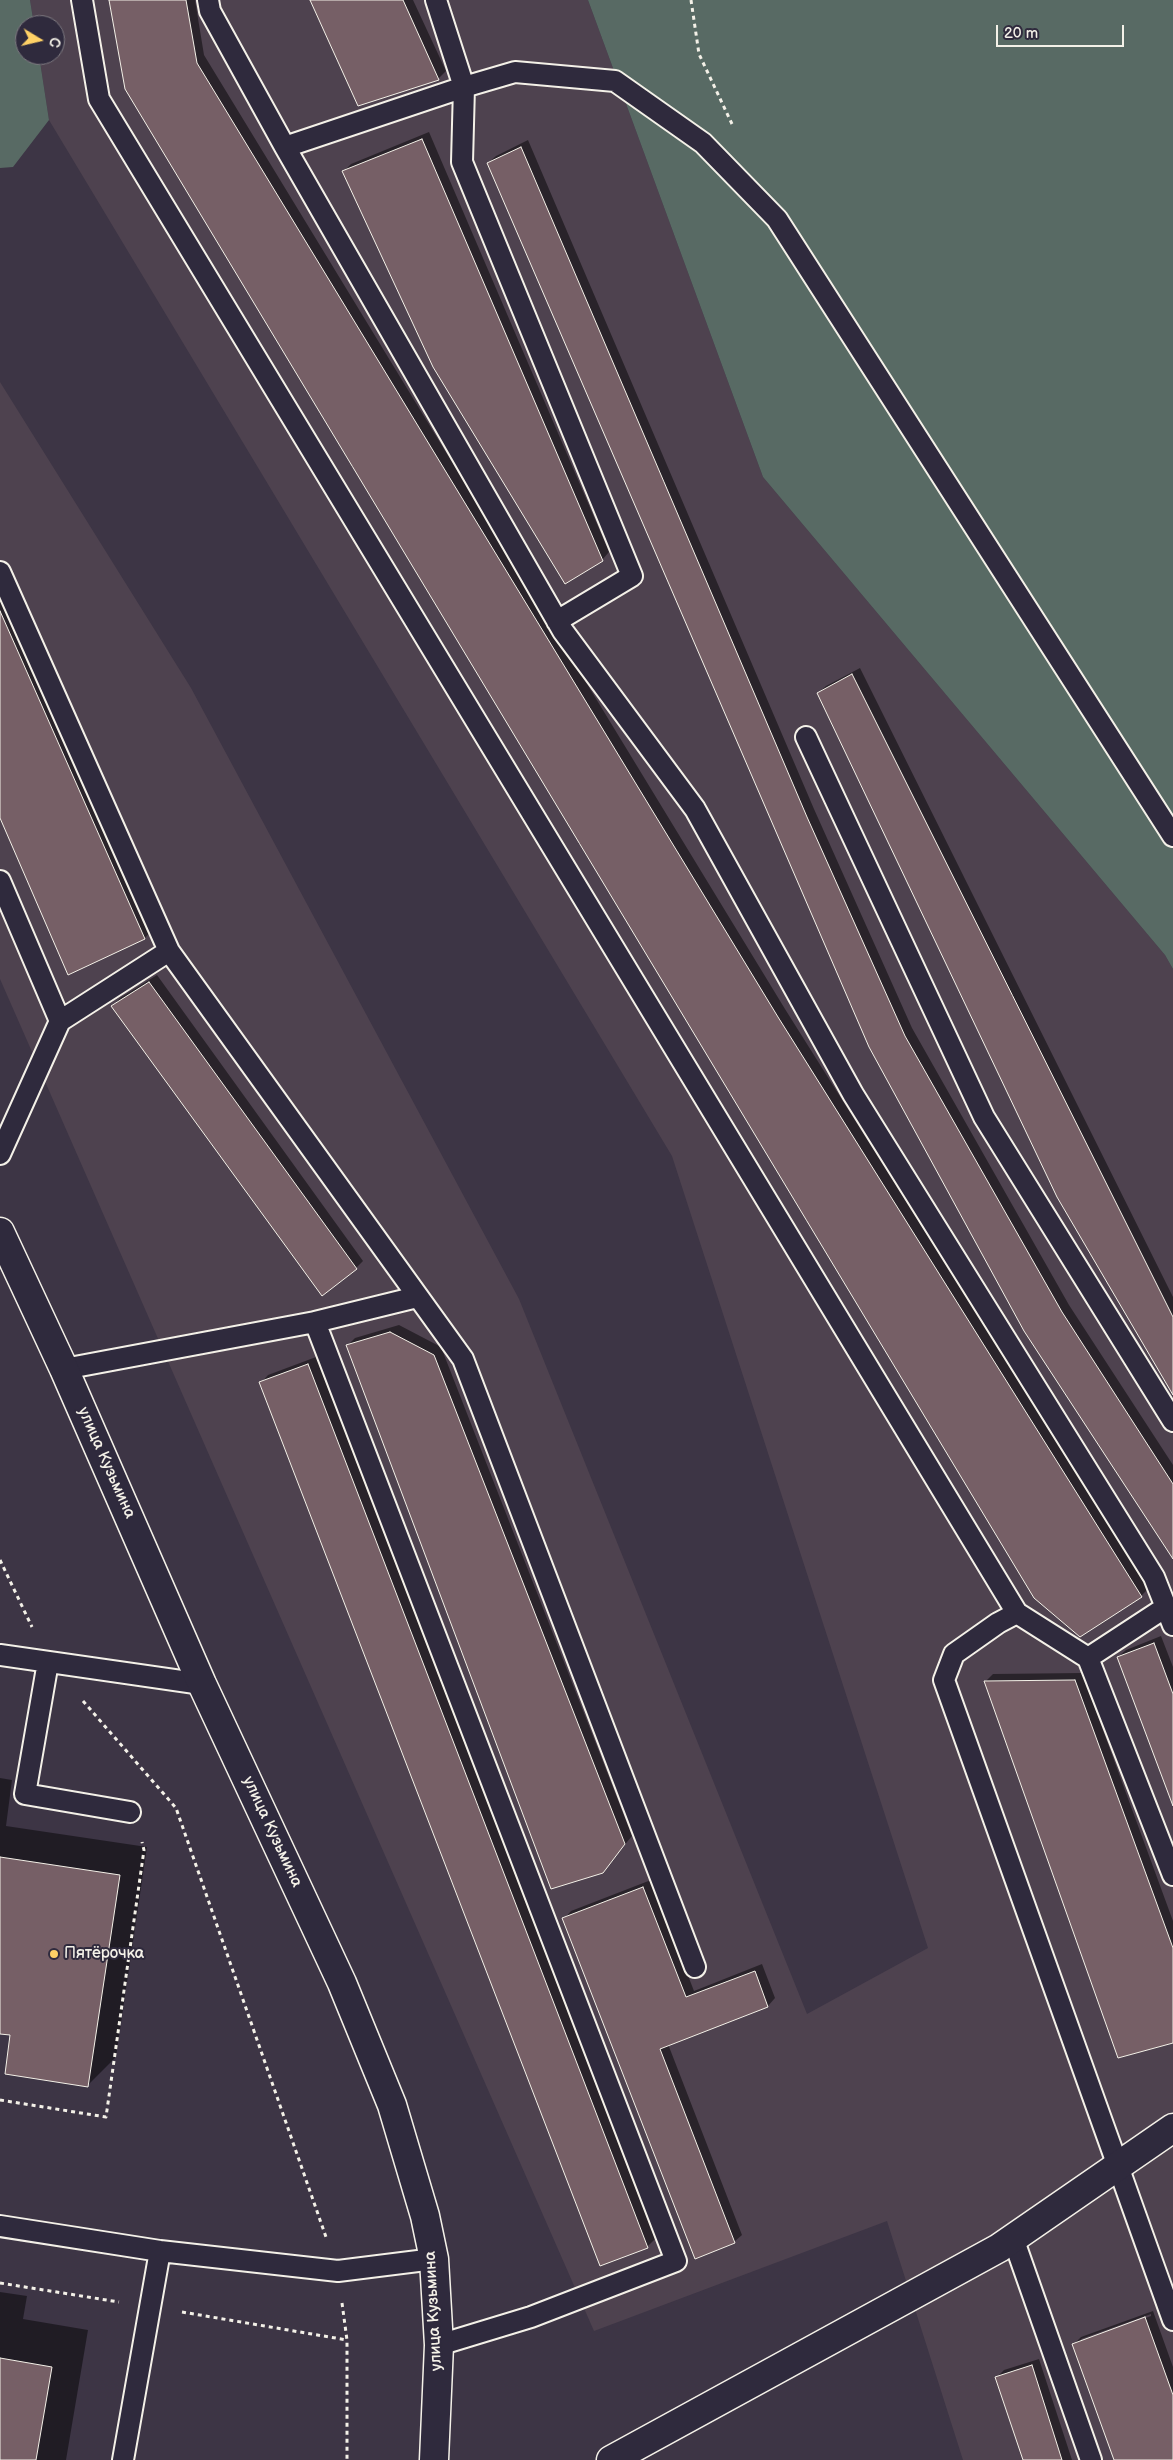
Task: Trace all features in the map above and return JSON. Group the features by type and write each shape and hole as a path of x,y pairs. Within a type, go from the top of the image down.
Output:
{"main road":[{"name":"улица Кузьмина","path":"0,1232 64,1369 202,1684 342,1983 392,2105 425,2216 434,2259 439,2345 434,2460"},
{"path":"611,2460 1013,2238 1173,2128"}],"lane":[{"path":"82,0 100,99 1017,1613 1088,1658 1173,1875"},
{"path":"208,0 210,11 285,147 557,621 695,809 853,1094 1154,1577 1170,1616 1088,1658"},
{"path":"436,0 464,87 462,162 632,576 557,621"},
{"path":"285,147 464,87 515,72 615,81 702,143 777,219 1173,836"},
{"path":"0,572 169,951 463,1359 695,1967"},
{"path":"806,737 984,1118 1173,1421"},
{"path":"0,881 60,1021"},
{"path":"0,1154 60,1021 169,951"},
{"path":"64,1369 315,1322 417,1297"},
{"path":"315,1322 676,2260 531,2317 439,2345"},
{"path":"1017,1613 998,1623 954,1654 944,1680 1173,2320"},
{"path":"0,1655 202,1684"},
{"path":"48,1662 25,1794 130,1812"},
{"path":"0,2226 160,2250 338,2271 434,2259"},
{"path":"1013,2238 1091,2460"},
{"path":"123,2460 160,2250"}],"path":[{"path":"691,0 700,54 736,132"},
{"path":"0,1560 48,1662 176,1808 338,2271 347,2340 348,2460"},
{"path":"0,2100 106,2117 144,1850 130,1812"}],"shaded area":[{"path":"30,0 588,0 763,477 1165,955 1173,969 1173,2460 963,2460 887,2221 594,2331 0,979 0,382 191,688 519,1299 807,2014 928,1948 672,1156 49,120 41,65 65,65 65,15 32,15"}],"green space":[{"path":"0,0 30,0 32,15 15,15 15,65 41,65 49,120 13,167 0,168"},
{"path":"588,0 1173,0 1173,969 1165,955 763,477"}],"building":[{"path":"109,0 186,0 197,63 778,1017 1142,1597 1080,1637 1034,1598 125,89"},
{"path":"310,0 403,0 439,80 358,106"},
{"path":"422,139 603,561 565,584 433,367 342,171"},
{"path":"521,147 807,817 905,1036 1062,1312 1173,1484 1173,1559 1024,1331 869,1047 487,163"},
{"path":"0,611 145,939 68,975 0,818"},
{"path":"852,674 1173,1317 1173,1395 1057,1197 817,693"},
{"path":"149,982 357,1269 322,1296 111,1006"},
{"path":"390,1332 434,1355 625,1844 603,1873 551,1889 346,1345"},
{"path":"308,1364 648,2248 600,2266 259,1382"},
{"path":"1154,1643 1173,1694 1173,1806 1117,1657"},
{"path":"1075,1680 1173,1948 1173,2043 1118,2058 984,1681"},
{"name":"Пятёрочка","path":"0,1857 120,1875 88,2087 5,2074 10,2035 0,2034"},
{"path":"643,1887 686,1997 755,1971 768,2007 660,2049 735,2243 695,2259 562,1918"},
{"path":"1145,2317 1173,2395 1173,2460 1114,2460 1072,2344"},
{"path":"0,2358 52,2367 36,2460 0,2460"},
{"path":"1032,2365 1062,2460 1023,2460 995,2377"}],"place":[{"name":"Пятёрочка","path":"54,1954"}]}
